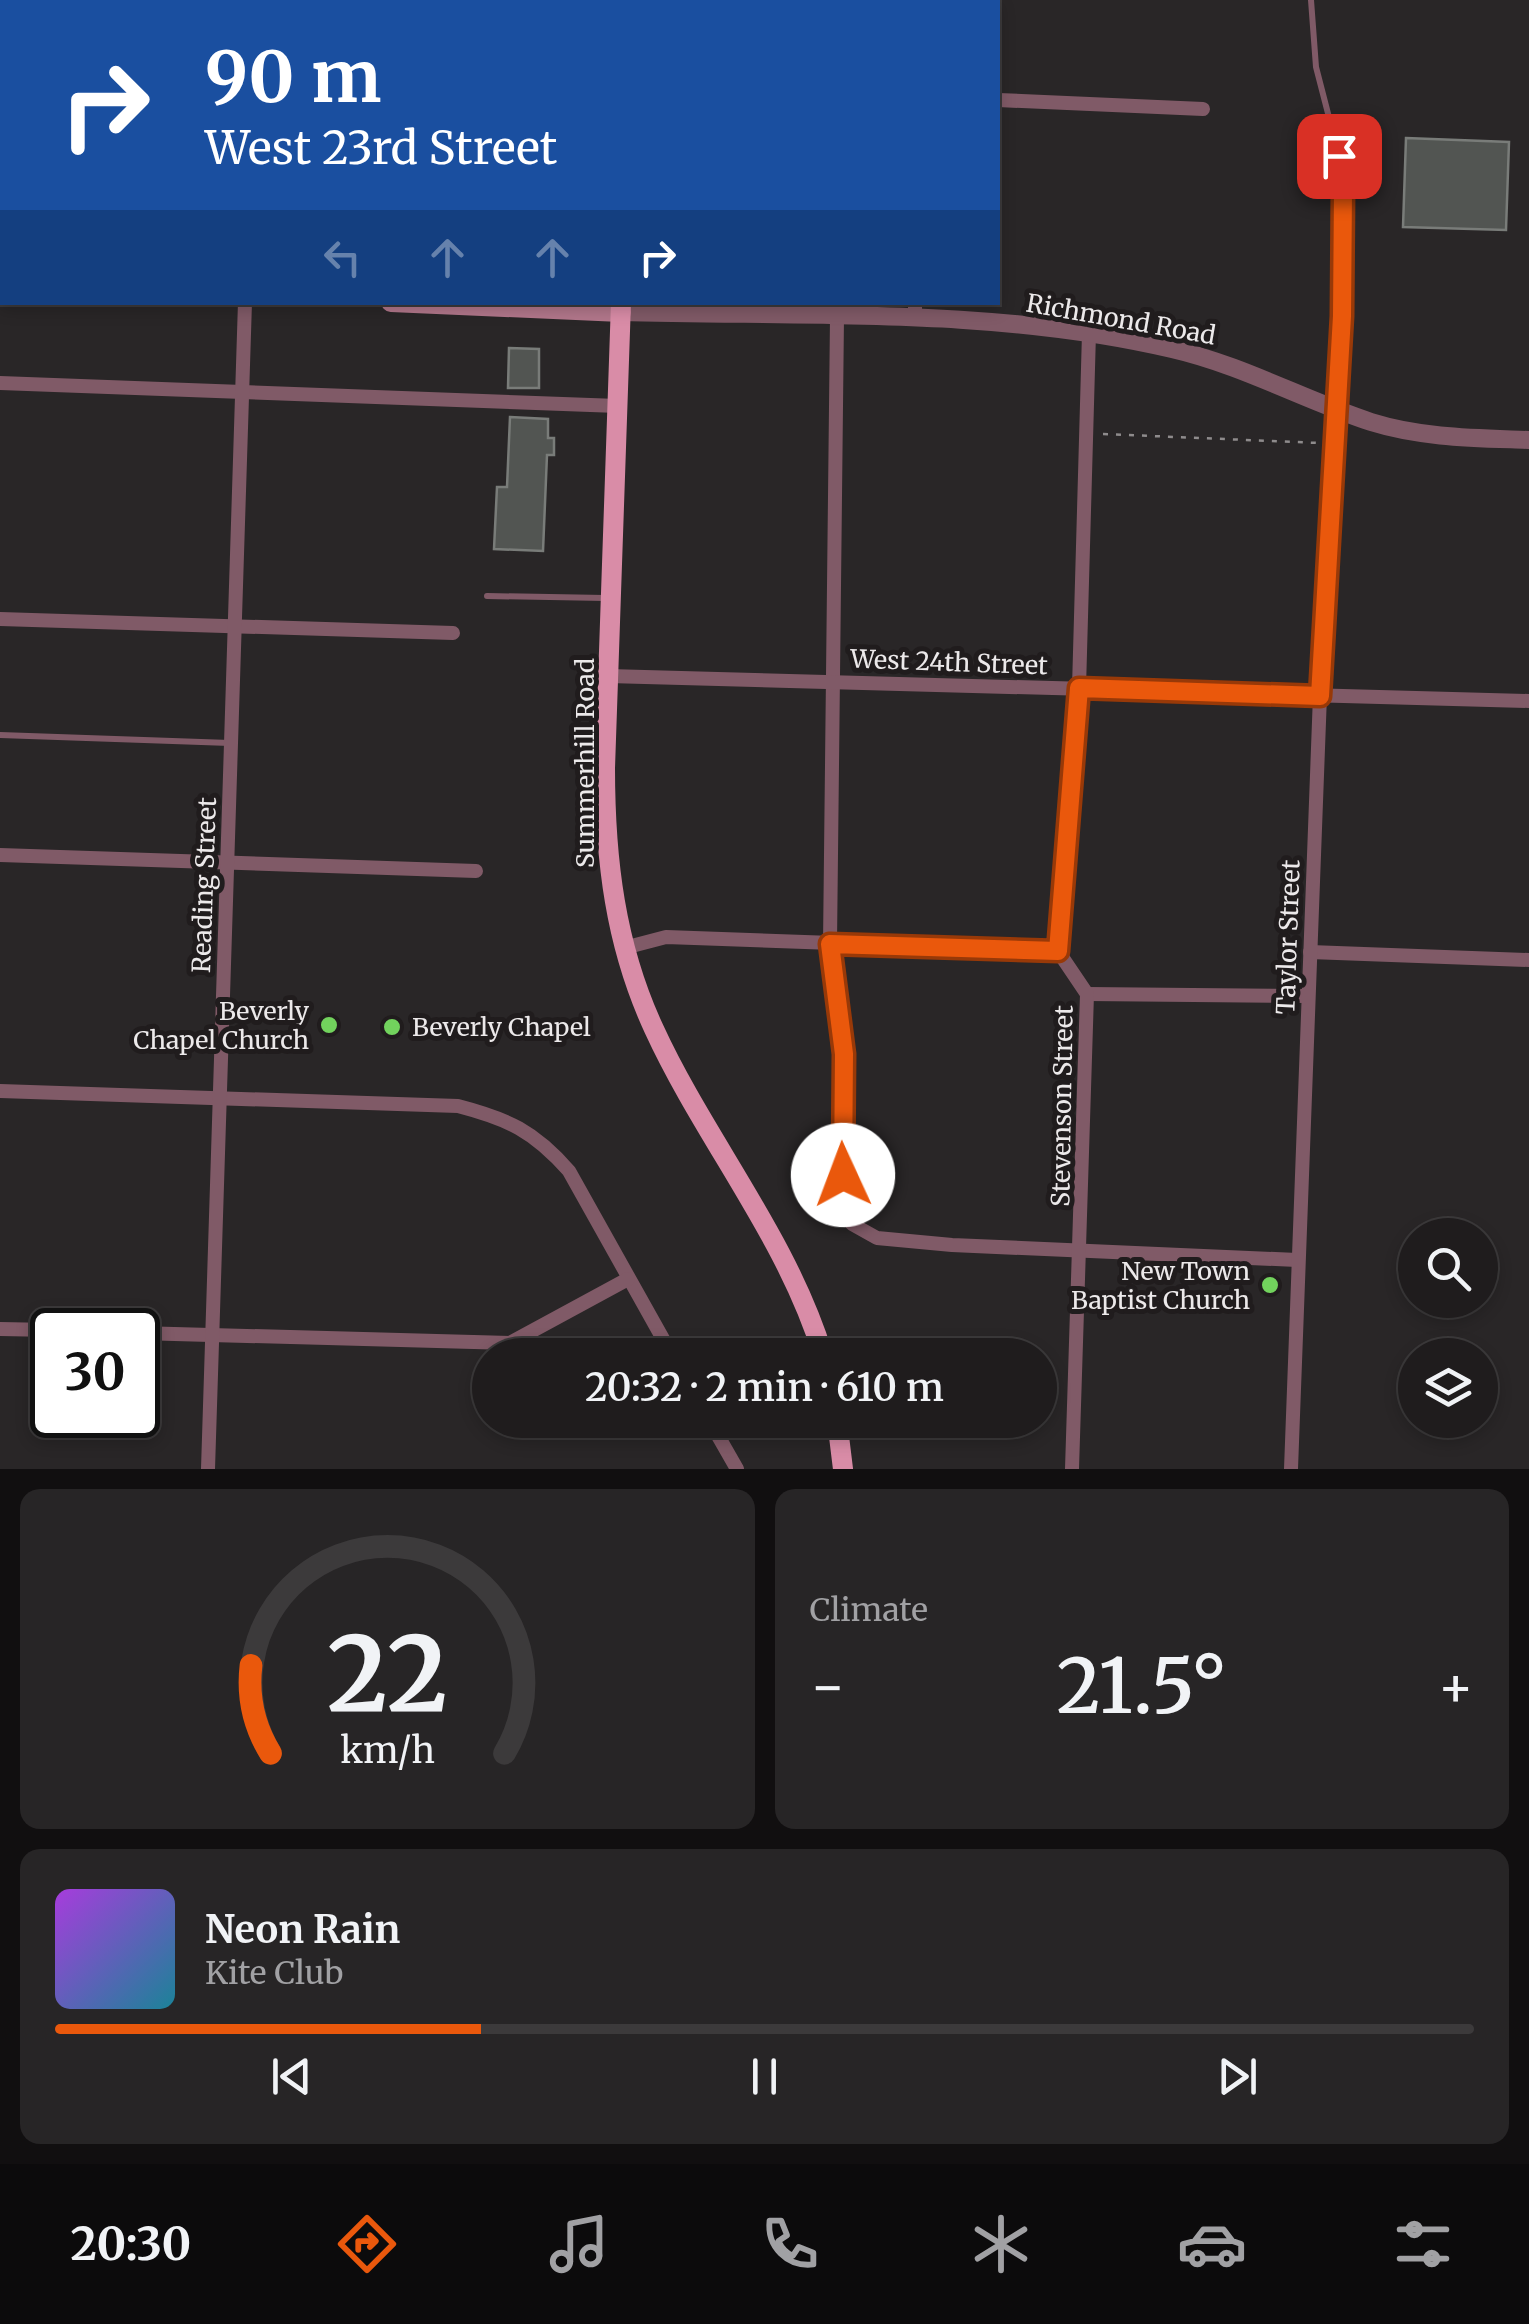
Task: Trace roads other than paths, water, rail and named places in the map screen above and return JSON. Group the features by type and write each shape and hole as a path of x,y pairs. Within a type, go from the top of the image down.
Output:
{"main road":[{"name":"Richmond Road","path":"529,305 621,307"},
{"name":"Summerhill Road","path":"621,307 605,834 611,890 624,948 654,1030 791,1275 816,1338"},
{"path":"840,1438 843,1469"}],"street":[{"path":"1000,100 1204,109"},
{"name":"Reading Street","path":"208,1469 245,305"},
{"name":"Richmond Road","path":"621,307 837,318 915,310 1089,333 1172,349 1244,369 1335,407 1413,433 1529,440"},
{"path":"837,318 830,944 844,1054 840,1148 852,1224 876,1238 1081,1252 1297,1260"},
{"path":"624,948 666,937 1058,951 1079,688 1089,333"},
{"path":"0,383 618,406"},
{"name":"Taylor Street","path":"1292,1469 1297,1260 1335,407"},
{"path":"0,619 453,633"},
{"name":"West 24th Street","path":"608,676 1529,701"},
{"path":"0,856 476,871"},
{"name":"Stevenson Street","path":"1058,951 1087,994 1072,1469"},
{"path":"1310,952 1529,960"},
{"path":"1087,994 1308,996"},
{"path":"0,1091 458,1106 504,1118 548,1147 569,1171 662,1338"},
{"path":"160,1334 510,1344 628,1279"},
{"path":"0,1329 30,1330"},
{"path":"719,1438 736,1469"}],"lane":[{"path":"1311,0 1316,67 1339,156 1343,190 1342,316 1335,407"},
{"path":"487,596 611,598"},
{"path":"0,735 231,743"}],"place":[{"name":"Beverly Chapel Church","path":"329,1025"},
{"name":"Beverly Chapel","path":"392,1027"},
{"name":"New Town Baptist Church","path":"1270,1285"}]}
